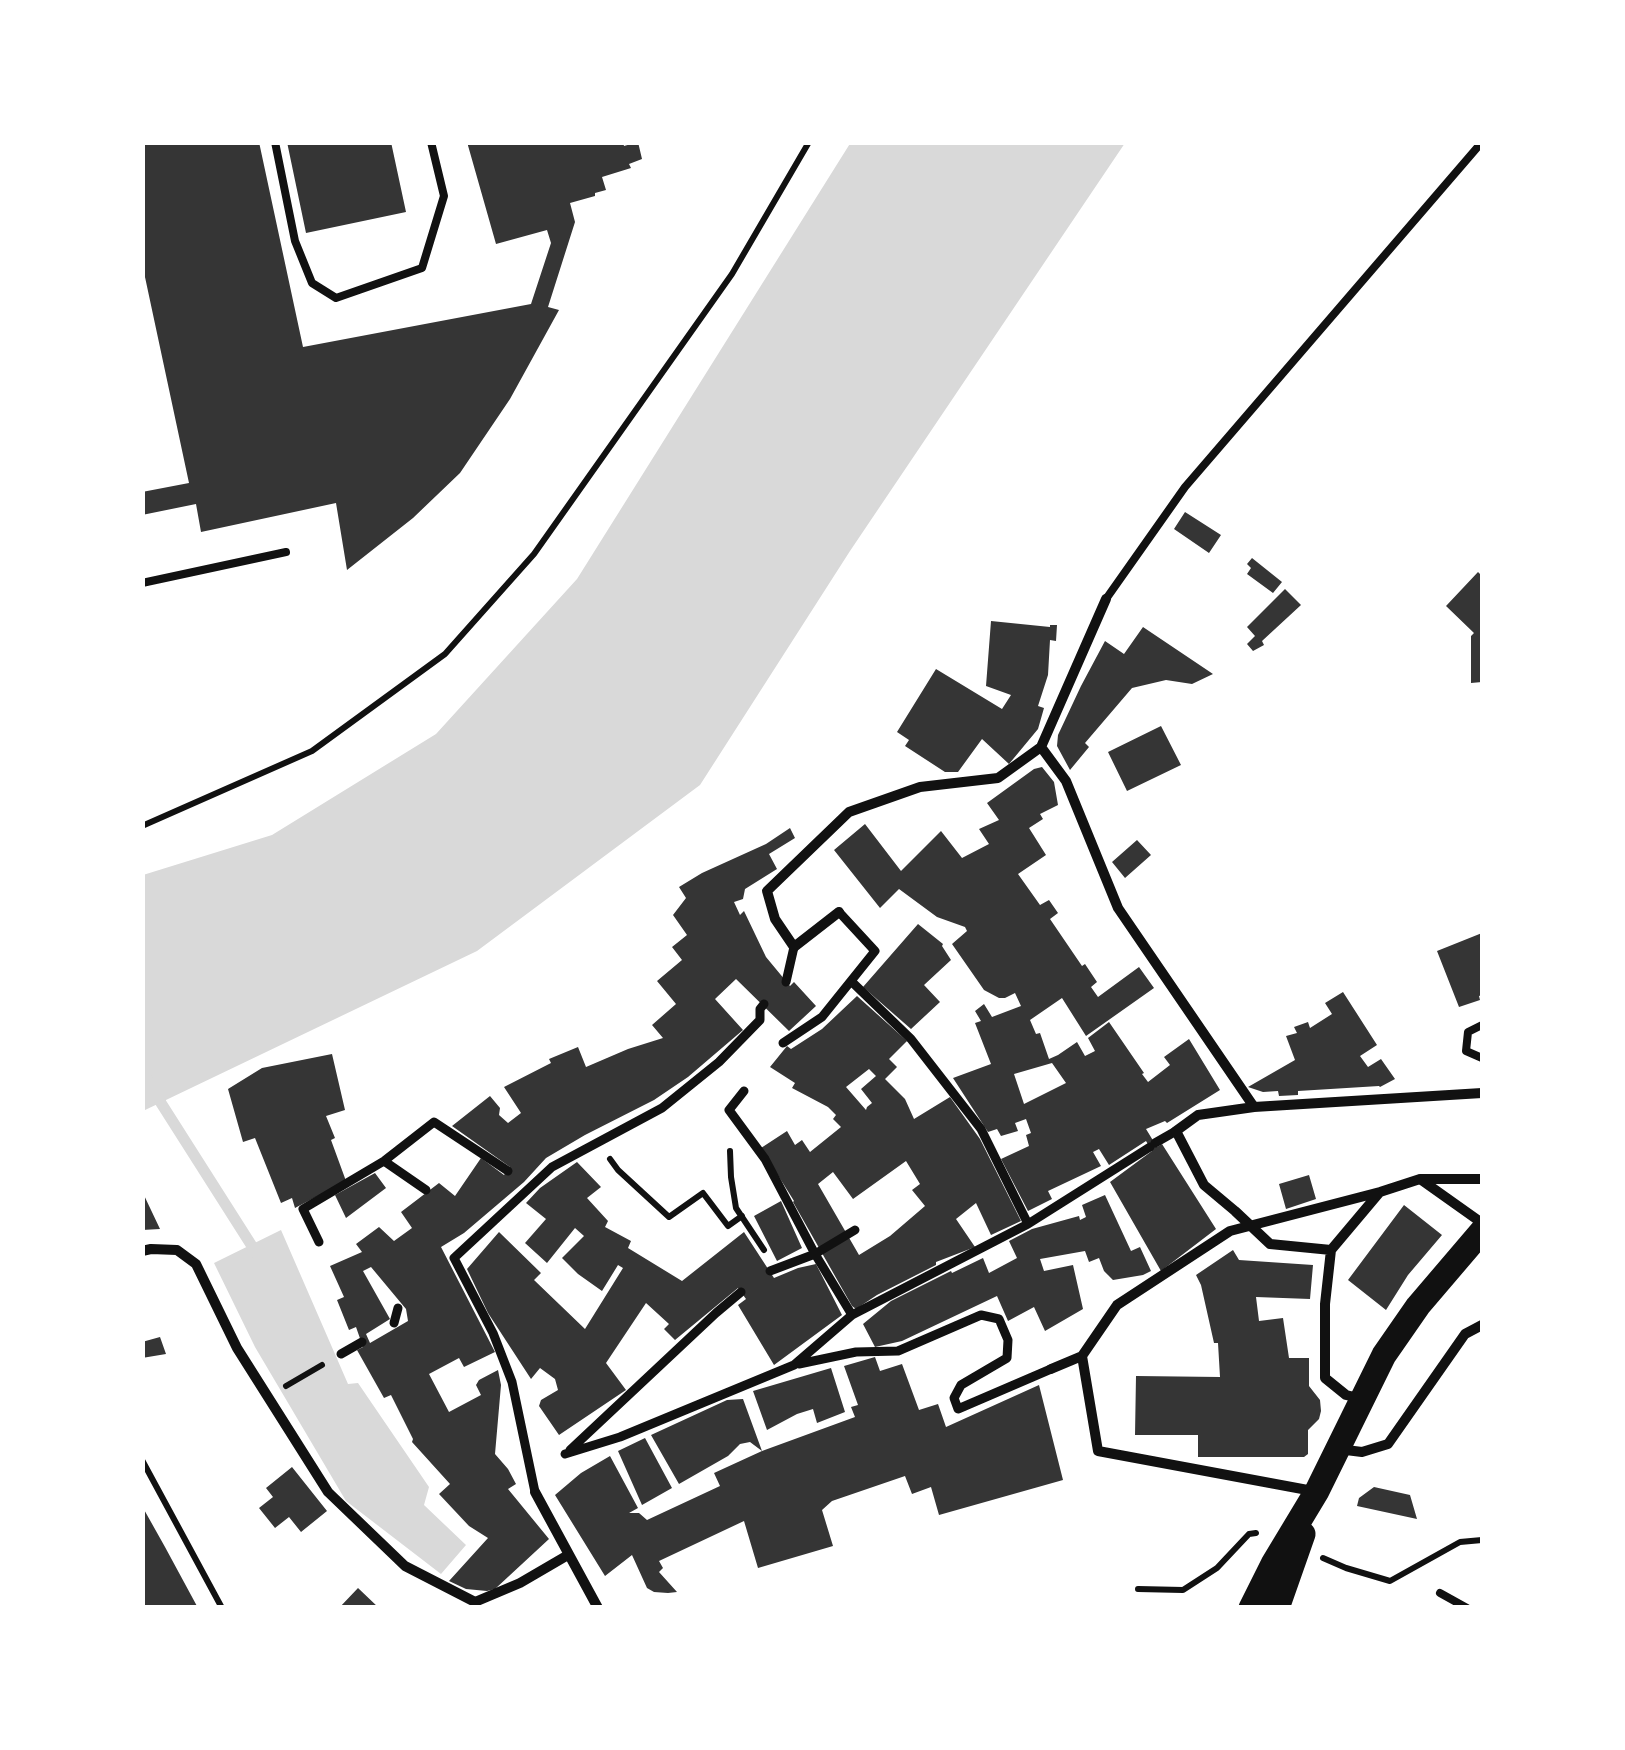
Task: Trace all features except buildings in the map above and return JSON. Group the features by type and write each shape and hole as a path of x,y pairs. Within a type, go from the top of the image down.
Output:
{"main road":[{"path":"1278,1608 1317,1491 1384,1355 1418,1306 1482,1231"},
{"path":"1252,1608 1273,1564 1317,1491"}],"street":[{"path":"794,947 776,920 768,891 850,812 920,787 998,778 1041,746 1106,599"},
{"path":"1041,746 1066,781 1118,908 1254,1107"},
{"path":"782,1042 822,1017 875,951 839,912 794,947 786,982"},
{"path":"851,981 911,1040 981,1129 1028,1224"},
{"path":"598,1608 534,1492 512,1382 493,1333 454,1258 527,1185 552,1167 662,1108 719,1062 760,1020 764,1004"},
{"path":"744,1091 729,1110 765,1159 852,1315"},
{"path":"794,1365 852,1315 1028,1224 1198,1115 1254,1107 1482,1093"},
{"path":"320,1242 302,1209 384,1161 434,1122 508,1170"},
{"path":"1176,1130 1204,1185 1270,1244 1331,1250"},
{"path":"384,1161 426,1190"},
{"path":"741,1292 565,1454 620,1437 794,1365 856,1352 898,1352 981,1315 999,1320 1008,1340 1008,1358 961,1385 954,1398 958,1409 1082,1356 1118,1305 1230,1231 1420,1178 1482,1178"},
{"path":"1420,1178 1482,1223"},
{"path":"1363,1398 1346,1394 1326,1378 1326,1304 1331,1250 1380,1192"},
{"path":"773,1270 815,1254 855,1230"},
{"path":"142,1251 177,1250 196,1264 237,1348 328,1492 405,1566 475,1602 520,1583 568,1555"},
{"path":"394,1322 398,1308"},
{"path":"1336,1449 1362,1452 1388,1444 1465,1334 1482,1325"},
{"path":"341,1354 362,1342"},
{"path":"1082,1356 1098,1450 1317,1491"}],"lane":[{"path":"275,142 296,241 312,283 336,298 422,268 444,196 431,142"},
{"path":"1106,599 1185,487 1482,142"},
{"path":"142,584 286,552"},
{"path":"1482,1025 1468,1032 1466,1051 1482,1058"},
{"path":"1440,1593 1468,1608"}],"path":[{"path":"142,826 312,752 445,654 534,554 732,274 809,142"},
{"path":"729,1110 730,1177 736,1208 773,1270"},
{"path":"618,1170 669,1217 703,1193 728,1226 742,1216"},
{"path":"268,1396 341,1354"},
{"path":"142,1460 222,1608"},
{"path":"1138,1589 1183,1590 1217,1568 1249,1534 1263,1532"},
{"path":"1346,1568 1390,1581 1460,1542 1482,1540"}],"shaded area":[{"path":"851,142 1125,143 850,551 700,785 477,951 143,1111 143,875 272,835 436,734 577,579"},
{"path":"281,1230 348,1384 358,1383 429,1487 424,1505 466,1545 441,1574 346,1501 255,1347 214,1263"}],"waterway":[{"path":"142,1070 257,1254"}]}
